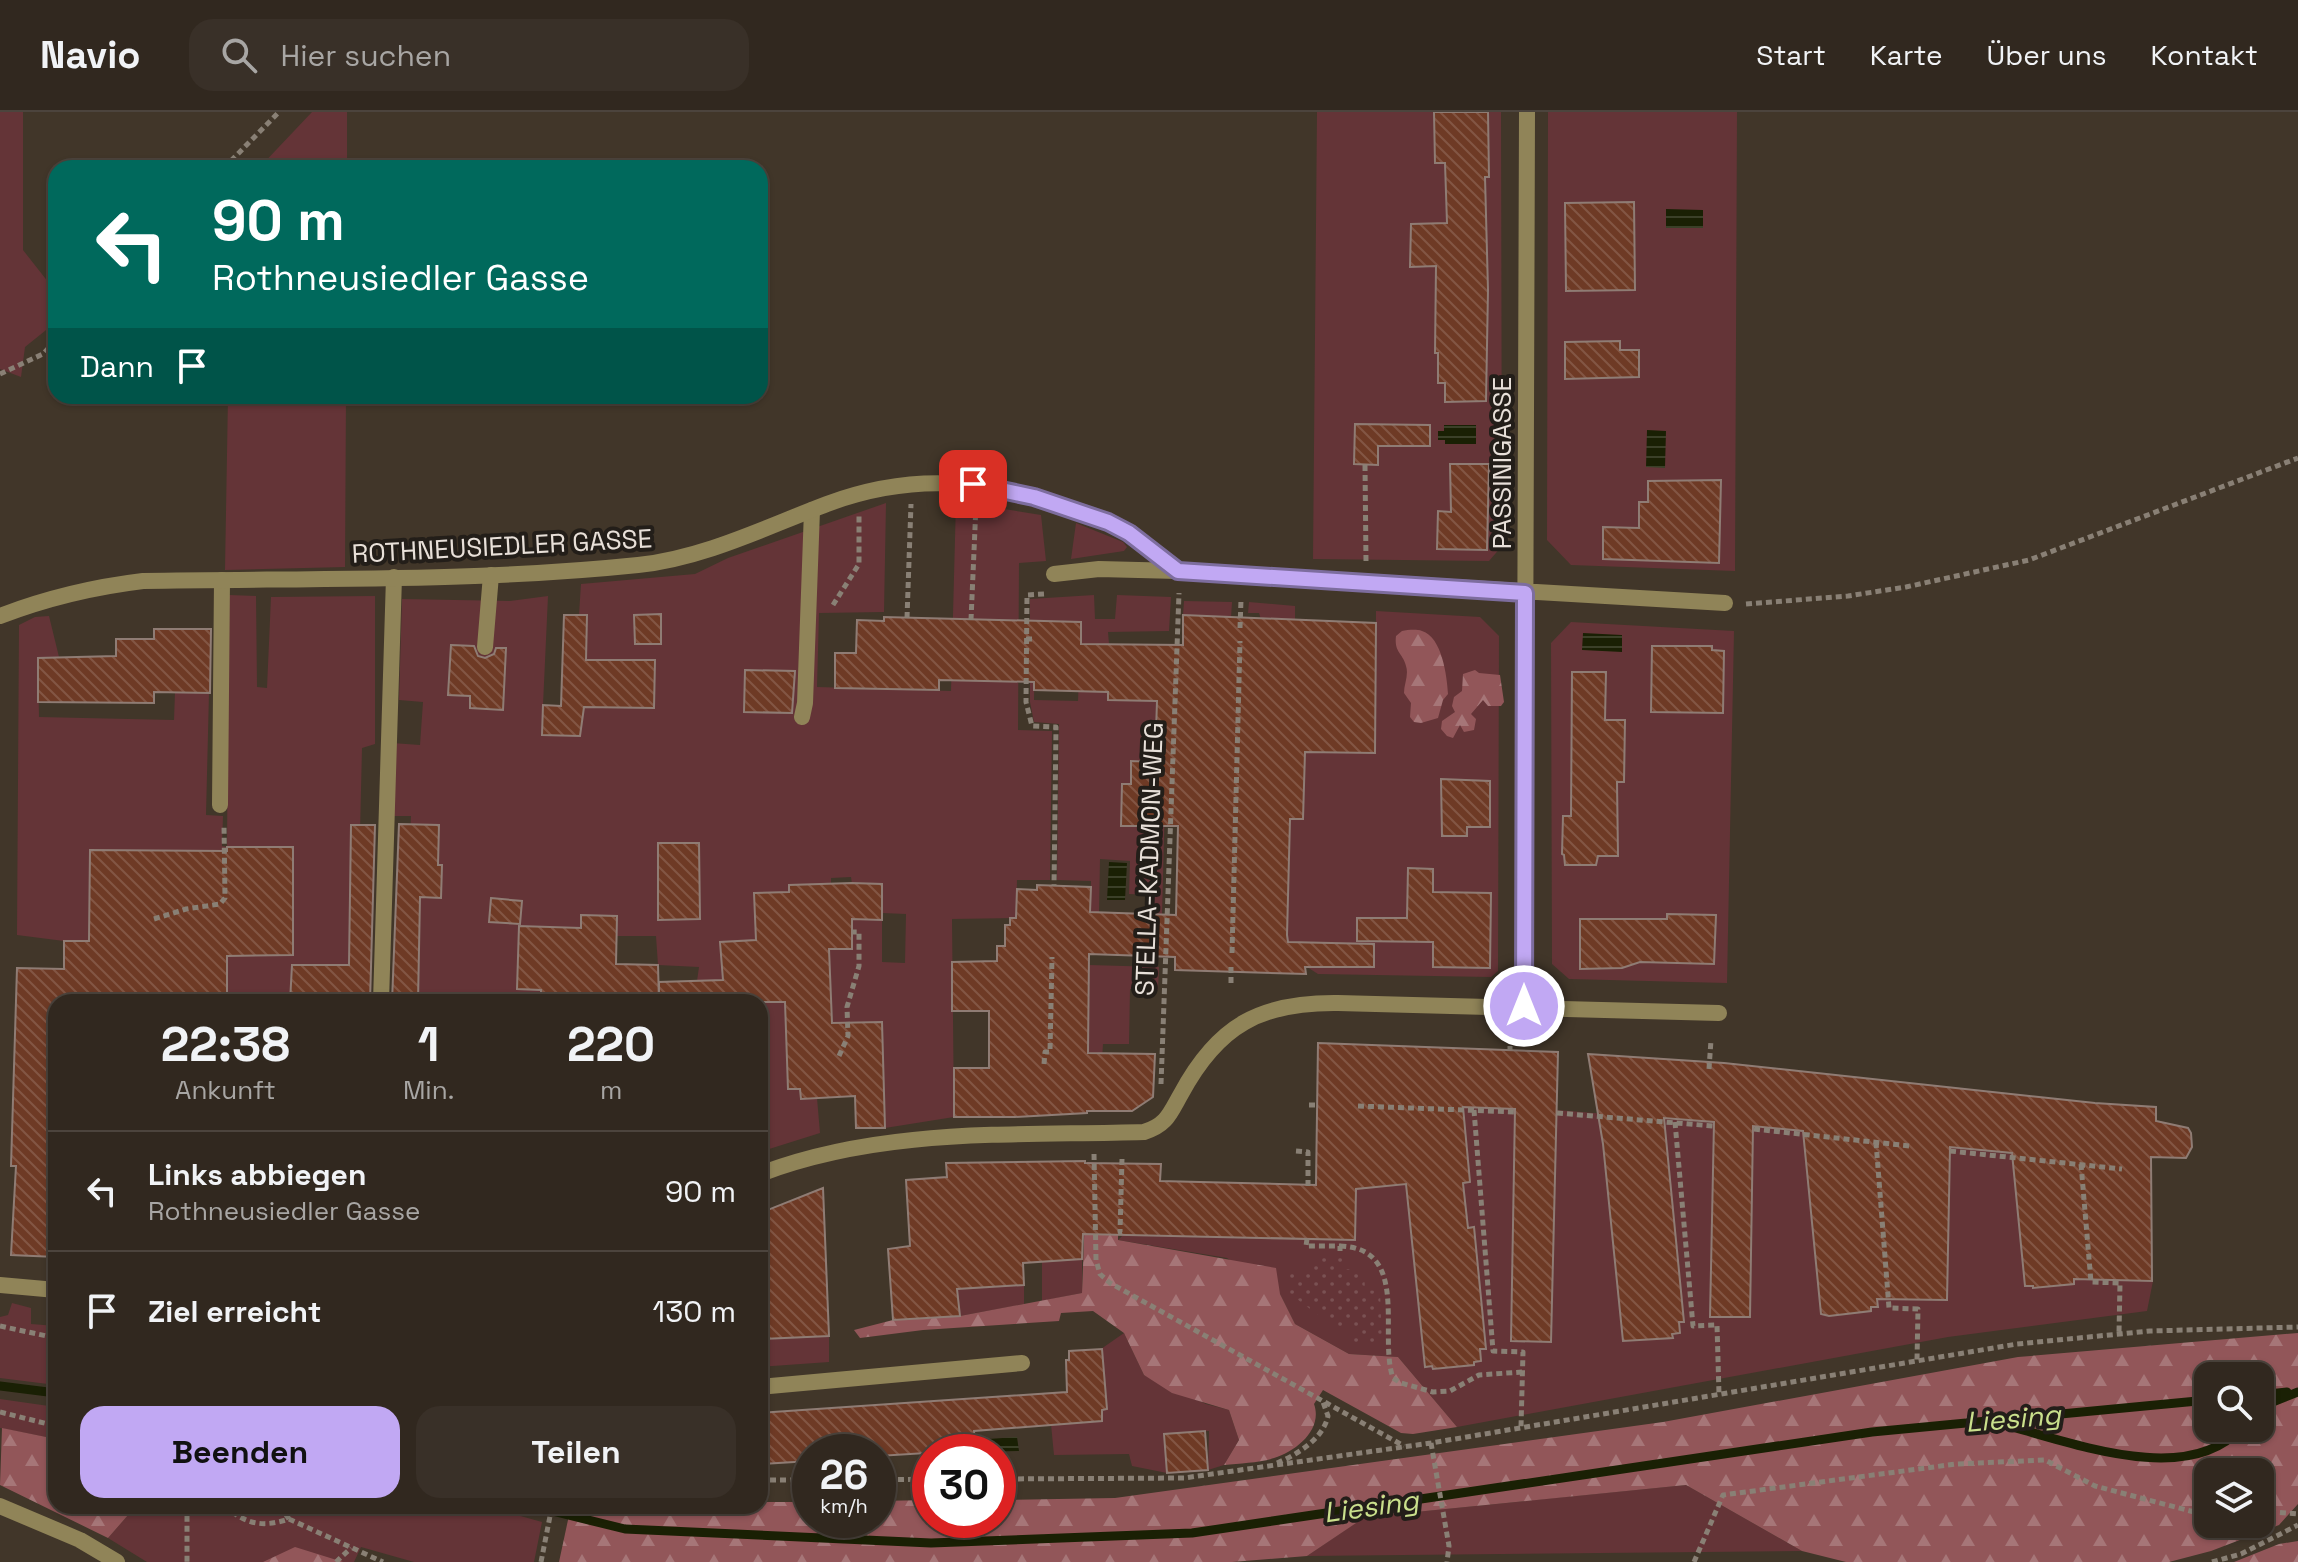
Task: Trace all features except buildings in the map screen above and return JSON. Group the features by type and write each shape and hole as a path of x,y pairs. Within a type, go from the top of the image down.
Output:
{"street":[{"name":"PASSINIGASSE","path":"1524,1006 1527,112"},
{"name":"ROTHNEUSIEDLER GASSE","path":"0,616 99,586 143,581 491,575 666,562 859,494 911,483 977,485 1034,497 1108,522 1129,533 1178,571"},
{"path":"802,717 812,510"},
{"path":"1054,574 1099,569 1178,571 1725,603"},
{"path":"485,647 491,575"},
{"path":"381,994 394,577"},
{"path":"220,805 222,580"},
{"path":"768,1171 858,1145 966,1136 1144,1132 1160,1127 1170,1116 1196,1071 1222,1038 1261,1013 1285,1006 1311,1003 1524,1006 1719,1013"},
{"path":"0,1285 48,1289"},
{"path":"768,1386 1022,1363"},
{"path":"0,1506 80,1540 117,1562"}],"path":[{"path":"232,160 279,112"},
{"path":"0,374 43,354 48,349"},
{"path":"1725,603 1793,602 1848,596 1906,587 2029,560 2298,458"},
{"path":"1365,465 1366,583"},
{"path":"907,618 911,483"},
{"path":"971,620 977,485"},
{"path":"830,608 859,564 859,494"},
{"path":"1054,574 1054,593 1027,595 1026,639 1026,702 1032,726 1056,727 1054,886"},
{"name":"STELLA-KADMON-WEG","path":"1160,1127 1179,593"},
{"path":"1240,628 1241,600"},
{"path":"1026,639 1036,639"},
{"path":"1232,953 1240,641"},
{"path":"839,1056 848,1036 847,1007 859,966 859,932 852,932"},
{"path":"1044,1064 1045,1052 1050,1052 1052,957"},
{"path":"1231,965 1231,983"},
{"path":"1510,1036 1510,1050"},
{"path":"1709,1069 1711,1040"},
{"path":"1358,1106 1517,1112"},
{"path":"1474,1110 1493,1351 1523,1352 1521,1427"},
{"path":"1557,1113 1713,1126"},
{"path":"1675,1122 1693,1326 1717,1325 1719,1394"},
{"path":"1754,1129 1910,1146"},
{"path":"1094,1134 1096,1260 1100,1274 1110,1283 1405,1447"},
{"path":"1876,1142 1889,1308 1918,1309 1917,1361"},
{"path":"1296,1151 1308,1152 1308,1188"},
{"path":"1950,1151 2122,1169"},
{"path":"1122,1159 1122,1232"},
{"path":"2081,1164 2091,1282 2120,1283 2119,1333"},
{"path":"1307,1239 1306,1246 1360,1248 1371,1255 1382,1272 1387,1287 1389,1362 1393,1378 1433,1392 1450,1391 1479,1375 1522,1372"},
{"path":"1340,1246 1340,1254"},
{"path":"0,1326 48,1336"},
{"path":"1016,1479 1184,1478 1431,1446 1521,1427 2017,1344 2119,1333 2298,1327"},
{"path":"1272,1465 1290,1457 1321,1432 1328,1416 1323,1401"},
{"path":"0,1412 48,1424"},
{"path":"1431,1446 1449,1546 1447,1562"},
{"path":"1694,1562 1723,1495 1956,1464 2045,1460 2095,1486 2194,1512"},
{"path":"768,1480 792,1480"},
{"path":"2274,1512 2298,1514"},
{"path":"187,1514 187,1562"},
{"path":"235,1514 246,1522 271,1525 289,1519"},
{"path":"286,1514 289,1519 383,1562"},
{"path":"541,1562 550,1514"},
{"path":"2212,1562 2241,1554 2298,1525"},
{"path":"336,1562 351,1548"}],"shaded area":[{"path":"0,112 23,112 23,250 48,282 48,328 25,347 21,377 0,369"},
{"path":"312,112 347,112 347,160 267,160"},
{"path":"1317,112 1501,112 1502,546 1489,561 1313,559"},
{"path":"1548,112 1737,112 1735,571 1571,565 1547,540"},
{"path":"1666,209 1703,210 1703,228 1666,228"},
{"path":"228,404 346,404 345,567 225,570"},
{"path":"1444,425 1476,425 1476,444 1445,444 1445,440 1438,440 1438,431 1444,431"},
{"path":"1647,430 1666,431 1665,468 1646,467"},
{"path":"956,501 1041,515 1046,561 1019,563 1018,730 1052,731 1050,880 1017,880 1016,918 952,919 954,1117 885,1128 882,1022 853,1023 833,1028 830,971 800,1089 801,1099 817,1098 820,1133 768,1149 768,994 747,994 724,980 697,981 699,967 658,965 656,936 617,936 615,994 402,994 411,816 387,816 392,743 420,745 423,702 399,700 402,599 510,601 548,596 543,705 573,707 581,584 695,574 728,558 886,503 884,612 819,613 817,687 951,691","holes":["851,877 852,884 882,913 906,914 905,963 882,962 882,920 852,919 852,948 832,949 831,938 789,892 789,885 831,887 831,878"]},
{"path":"1076,523 1123,542 1127,547 1124,551 1071,559"},
{"path":"229,595 256,596 257,687 267,688 271,597 375,596 375,744 362,748 356,994 88,994 89,941 17,935 19,625 35,617 49,616 59,657 38,658 39,717 174,720 175,692 209,693 206,815 223,816 222,846 227,847"},
{"path":"1094,595 1095,619 1115,619 1117,595 1171,597 1169,631 1108,632 1109,644 1169,645 1162,915 1154,914 1154,895 1129,894 1130,861 1100,859 1099,913 1090,913 1091,881 1057,880 1059,724 1034,722 1030,702 1030,651 1035,651 1034,700 1078,701 1081,623 1030,627 1030,599"},
{"path":"1184,601 1232,602 1231,618 1183,615"},
{"path":"1249,602 1295,606 1295,620 1376,623 1376,611 1480,617 1499,636 1498,971 1491,977 1318,974 1287,954 1288,935 1268,935 1288,919 1288,900 1269,899 1289,882 1289,863 1270,862 1271,844 1290,845 1290,826 1271,825 1304,772 1305,758 1259,613 1248,613"},
{"path":"1571,622 1734,631 1727,983 1569,979 1552,964 1551,643"},
{"path":"1583,633 1622,635 1622,652 1582,650"},
{"path":"1109,862 1127,863 1125,900 1107,900"},
{"path":"1089,965 1159,967 1158,990 1130,989 1129,1044 1103,1044 1102,1059 1088,1058"},
{"path":"1358,1103 1557,1110 1754,1126 2122,1166 2111,1280 2153,1281 2147,1311 1948,1337 1457,1427 1398,1357 1349,1354 1295,1324 1280,1294 1227,1258 1118,1240 1123,1235 1354,1240"},
{"path":"952,1240 967,1288 1024,1285 1024,1304 960,1316"},
{"path":"1312,1254 1345,1254 1346,1269 1364,1270 1365,1290 1380,1291 1382,1345 1352,1345 1352,1328 1334,1327 1289,1293 1288,1273 1312,1273"},
{"path":"1082,1259 1082,1293 1042,1301 1042,1262"},
{"path":"12,1303 31,1308 31,1324 48,1325 48,1384 0,1378 0,1317 8,1315"},
{"path":"1124,1333 1144,1375 1206,1404 1229,1410 1239,1440 1224,1465 1208,1470 1209,1431 1164,1434 1167,1473 1132,1466 1129,1454 1054,1455 1050,1414 1074,1423 1102,1420 1102,1410 1107,1409 1101,1349"},
{"path":"829,1336 829,1362 768,1366 768,1339"},
{"path":"0,1399 48,1406 48,1437 0,1428"},
{"path":"1686,1485 1802,1551 1307,1556 1364,1517"},
{"path":"129,1514 514,1514 542,1522 534,1562 414,1562 361,1547 354,1562 147,1562 108,1538"}],"green space":[{"path":"1402,631 1422,631 1439,649 1448,694 1438,718 1421,723 1414,722 1410,717 1411,703 1404,693 1407,669 1396,642 1396,636"},
{"path":"1475,670 1500,675 1504,702 1501,706 1488,706 1483,700 1471,714 1476,719 1474,730 1464,732 1460,725 1453,738 1447,736 1441,729 1442,721 1455,712 1452,706 1454,697 1462,691 1463,674"},
{"path":"1087,1162 1119,1165 1118,1240 1276,1268 1280,1294 1295,1324 1349,1354 1398,1357 1457,1427 1401,1433 1323,1390 1314,1404 1315,1422 1299,1444 1283,1455 1268,1460 1224,1465 1239,1440 1229,1410 1172,1393 1144,1375 1124,1333 1093,1311 1061,1313 1059,1321 923,1330 860,1338 854,1330 893,1320 960,1316 1082,1293"},
{"path":"2298,1333 2298,1504 2274,1527 2274,1458 2194,1458 2194,1538 2245,1538 2169,1562 1846,1562 1802,1551 1686,1485 1365,1517 1307,1556 1232,1562 559,1562 569,1514 768,1514 768,1502 792,1502 792,1538 896,1538 896,1501 912,1500 912,1538 1016,1538 1016,1500 1115,1498 1663,1422 2018,1357"},
{"path":"2,1428 48,1437 48,1509 0,1485"},
{"path":"59,1514 129,1514 108,1538"},
{"path":"2298,1541 2298,1562 2234,1562 2279,1544"},
{"path":"295,1547 343,1562 263,1562"}],"waterway":[{"name":"Liesing","path":"0,1386 48,1392"},
{"name":"Liesing","path":"2274,1393 2287,1392"},
{"path":"2274,1401 2298,1392"},
{"name":"Liesing","path":"564,1514 625,1529 931,1543 1192,1533 1872,1432 2194,1401"},
{"path":"1997,1423 2089,1448 2157,1458 2189,1456 2222,1442"}],"route":[{"path":"973,484 1034,497 1108,522 1129,533 1178,571 1525,593 1524,1006"}]}
